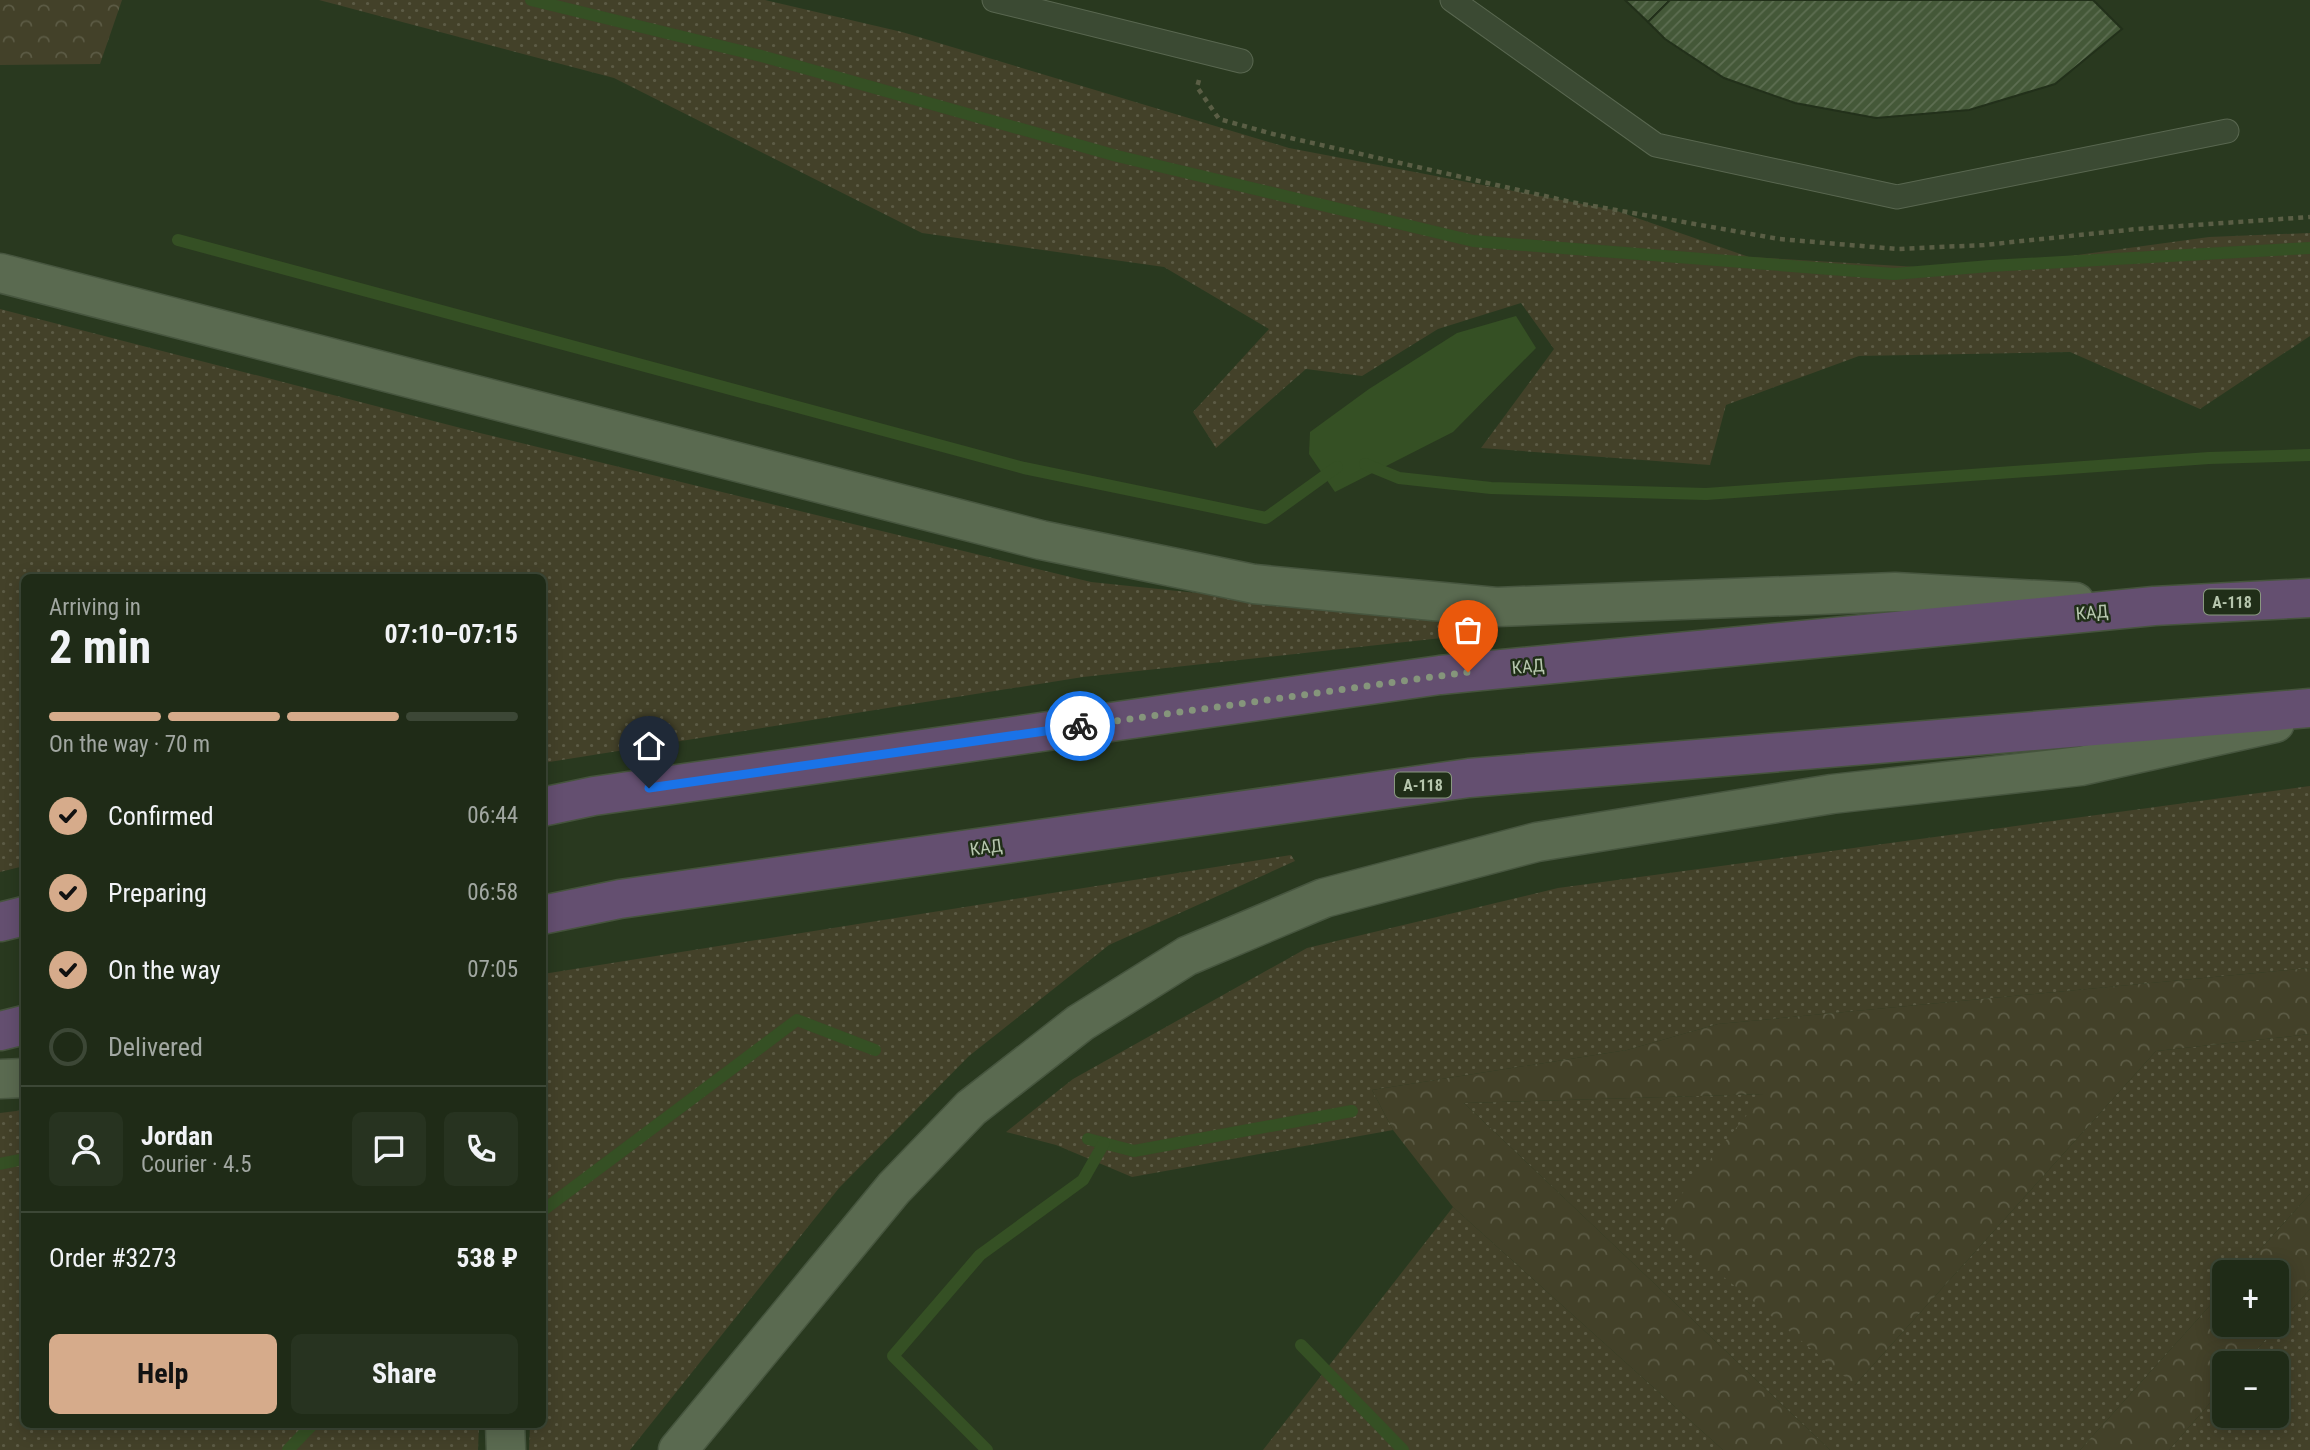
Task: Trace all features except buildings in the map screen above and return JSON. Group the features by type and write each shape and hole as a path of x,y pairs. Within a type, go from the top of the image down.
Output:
{"highway":[{"name":"КАД","path":"546,806 594,796 1440,675 2154,606 2310,598"},
{"name":"КАД","path":"546,914 620,899 1469,778 2310,708"},
{"path":"0,922 21,917"},
{"path":"0,1031 21,1026"}],"main road":[{"path":"0,273 1041,540 1254,584 1496,607 1895,592 2154,606"},
{"path":"678,1450 894,1188 971,1108 1080,1023 1187,956 1324,898 1537,842 1832,794 2081,766 2310,715"},
{"path":"0,1079 21,1078"},
{"path":"505,1428 506,1450"}],"lane":[{"path":"994,0 1241,61"},
{"path":"1452,0 1656,145 1897,197 2227,131"}],"path":[{"path":"1207,53 1197,87 1219,119 1273,134 1571,202 1779,239 1897,249 1984,245 2137,229 2310,217"}],"green space":[{"path":"0,0 122,0 100,64 0,65"},
{"path":"319,0 765,0 902,32 1289,148 1614,210 1749,257 1968,270 2209,237 2310,233 2310,336 2200,409 2070,352 1859,356 1726,405 1710,465 1481,448 1554,349 1521,303 1438,329 1362,376 1306,369 1216,448 1193,412 1269,329 1164,267 922,233 614,78"},
{"path":"0,309 480,433 1091,582 1448,619 1451,637 1083,677 546,763 546,574 21,574 21,867 0,872"},
{"path":"2310,786 2310,968 1718,1024 1627,1050 1372,1090 1393,1130 1132,1177 1056,1145 1006,1132 1073,1079 1307,948 1558,888"},
{"path":"1291,855 1295,861 1109,945 969,1056 839,1188 630,1450 529,1450 530,1428 546,1428 546,974"},
{"path":"2310,968 2310,1034 2156,1051 1855,1385 1658,1223 1764,1094 1464,1103 1830,1450 1723,1450 1453,1207 1393,1130 1372,1090 1627,1050 1718,1024"},
{"path":"2310,1034 2310,1194 2251,1260 2212,1260 2212,1303 2080,1450 1830,1450 1464,1103 1765,1094 1855,1385 2156,1051"},
{"path":"21,1110 21,1428 479,1428 478,1450 0,1450 0,1113"},
{"path":"2310,1194 2310,1289 2289,1313 2289,1260 2251,1260"},
{"path":"1453,1207 1723,1450 1263,1450"},
{"path":"2310,1289 2310,1450 2169,1450 2212,1401 2212,1428 2289,1428 2289,1351 2256,1351 2268,1337 2289,1337 2289,1313"},
{"path":"2212,1303 2212,1337 2268,1337 2256,1351 2212,1351 2212,1401 2169,1450 2080,1450"}],"shaded area":[{"path":"1516,316 1536,348 1453,432 1335,492 1309,454 1310,432 1369,389 1457,333"}],"waterway":[{"path":"531,0 765,57 1117,156 1473,241 1894,274 2310,248"},
{"path":"178,240 1024,468 1266,518 1337,467"},
{"path":"1365,464 1399,478 1491,488 1706,494 2209,458 2310,455"},
{"path":"546,1208 797,1020 875,1050"},
{"path":"1088,1139 1134,1151 1352,1111"},
{"path":"987,1450 893,1356 980,1255 1083,1180 1104,1143"},
{"path":"0,1164 21,1160"},
{"path":"1301,1345 1403,1450"},
{"path":"288,1450 309,1428"}],"way so far":[{"path":"1080,726 1468,672"}],"route":[{"path":"649,788 1080,726"}]}
